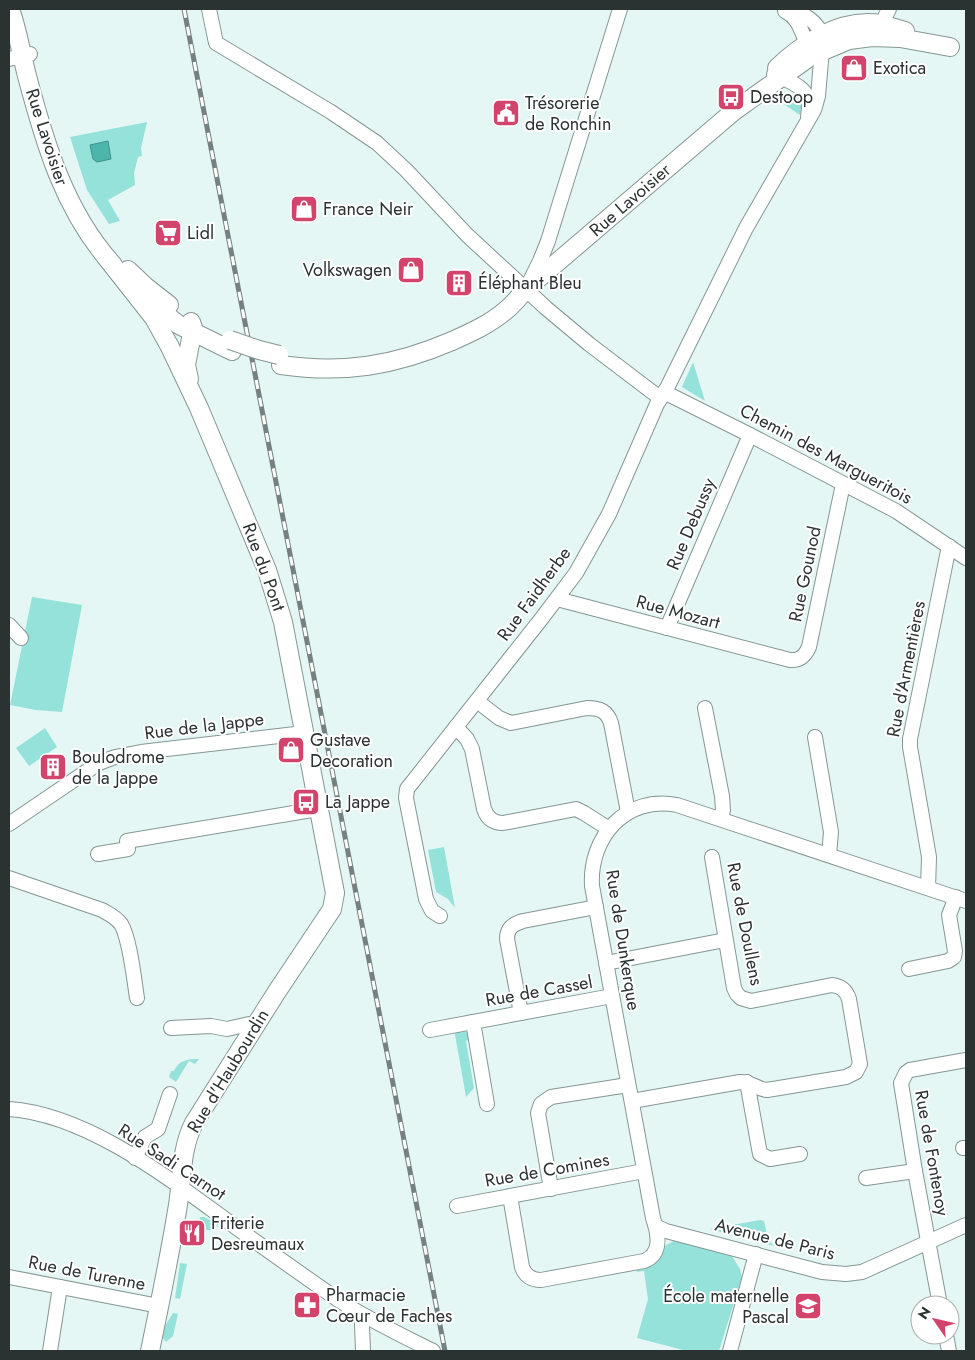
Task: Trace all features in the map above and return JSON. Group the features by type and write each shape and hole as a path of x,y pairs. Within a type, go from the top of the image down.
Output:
{"main road":[{"name":"Rue Lavoisier","path":"10,9 20,56 46,145 59,181 76,214 106,257 155,308 260,361 280,360 337,363 381,356 454,332 474,322 526,289"},
{"name":"Rue Lavoisier","path":"18,9 20,56 43,106 58,158 84,209 103,239 126,268 189,326"},
{"name":"Rue Lavoisier","path":"280,360 329,370 346,370 397,361 437,348 475,330 504,312 526,289 734,110 818,44 863,23 885,31 958,49"},
{"name":"Rue du Pont","path":"106,257 154,318 199,408 258,547 284,622 304,733"},
{"name":"Rue du Pont","path":"178,365 176,345 180,334 189,326"},
{"name":"Rue du Pont","path":"189,326 186,365 199,408"},
{"name":"Rue du Pont","path":"191,384 190,371 194,358 207,349 228,346"},
{"name":"Rue d'Haubourdin","path":"150,1351 186,1143 191,1128 334,904 334,887 304,733"}],"street":[{"name":"Chemin des Margueritois","path":"209,9 216,44 331,112 377,142 467,235 589,344 662,395 750,434 896,511 966,558"},
{"path":"526,289 545,249 620,9"},
{"path":"779,9 797,20 818,44"},
{"path":"789,9 802,14 820,28 818,44"},
{"path":"885,31 889,9"},
{"name":"Rue Faidherbe","path":"440,916 430,908 426,900 406,793 412,782 557,599 580,566 600,532 662,395 742,235 817,102 818,44"},
{"path":"776,77 799,86 807,94 810,106 807,121"},
{"name":"Rue Debussy","path":"667,628 750,434"},
{"name":"Rue Gounod","path":"790,660 802,658 809,647 843,484"},
{"name":"Rue d'Armentières","path":"928,888 929,857 910,739 949,546"},
{"name":"Rue Mozart","path":"557,599 790,660"},
{"path":"9,625 21,638"},
{"path":"477,701 499,718 511,722 587,708 603,710 612,723 628,812"},
{"path":"705,708 722,796 723,810 721,819"},
{"path":"456,727 472,748 484,811 492,820 503,823 573,809 584,813 609,829"},
{"name":"Rue de la Jappe","path":"9,824 85,771 115,757 141,752 304,733"},
{"path":"815,737 830,832 829,855"},
{"name":"Rue de Dunkerque","path":"657,1227 652,1218 592,886 593,862 597,847 609,829 628,812 643,806 670,804 721,819 961,899"},
{"path":"98,854 128,849 127,841 318,808"},
{"name":"Rue de Doullens","path":"712,857 725,940 736,994 752,1002 838,985 844,990 849,999 860,1064 856,1072 846,1077 767,1090 747,1082"},
{"path":"9,878 102,910 115,918 122,926 125,936 137,998"},
{"path":"909,969 948,961 954,957 956,951 950,915 961,899"},
{"path":"521,1013 507,939 509,929 512,925 523,921 596,907"},
{"path":"606,963 725,940"},
{"name":"Rue de Cassel","path":"430,1030 612,996"},
{"name":"Rue de Cassel","path":"473,1022 487,1104"},
{"path":"171,1028 211,1026 227,1029 249,1024 255,1026"},
{"name":"Rue de Fontenoy","path":"938,1295 901,1083 903,1077 910,1070 966,1060"},
{"path":"632,1101 736,1082 747,1082 760,1154 770,1159 800,1154"},
{"path":"551,1189 538,1113 541,1104 551,1097 628,1085"},
{"path":"135,1158 145,1136 158,1129 170,1094"},
{"name":"Rue Sadi Carnot","path":"9,1109 35,1112 63,1119 135,1158 180,1186 332,1295 365,1316 432,1351"},
{"path":"866,1178 915,1170"},
{"name":"Rue de Comines","path":"456,1206 644,1172"},
{"path":"510,1196 523,1270 525,1275 534,1280 647,1260 653,1256 657,1248 657,1227"},
{"name":"Avenue de Paris","path":"657,1227 822,1272 854,1274 966,1225"},
{"path":"730,1351 756,1254"},
{"name":"Rue de Turenne","path":"9,1277 159,1306"},
{"path":"50,1351 60,1287"},
{"path":"363,1351 362,1325 365,1316"}],"shaded area":[{"path":"781,92 792,96 799,102 803,109 800,115 776,99"},
{"path":"147,122 141,148 142,156 138,157 134,173 135,185 108,200 120,221 109,224 87,190 70,137"},
{"path":"108,141 111,159 97,162 93,159 90,145"},
{"path":"693,362 705,401 682,387"},
{"path":"32,597 82,605 62,712 10,705"},
{"path":"45,728 57,747 29,766 16,748"},
{"path":"444,847 455,908 448,899 436,892 428,850"},
{"path":"454,1029 465,1031 472,1038 466,1041 474,1088 466,1097"},
{"path":"199,1059 195,1064 189,1061 176,1082 169,1077 171,1071 174,1071 181,1062"},
{"path":"200,1217 218,1224 213,1231 201,1229"},
{"path":"760,1220 764,1221 768,1239 774,1246 710,1229"},
{"path":"676,1240 732,1256 740,1269 742,1277 719,1351 687,1351 637,1338 648,1299 644,1271 637,1272 636,1267 656,1260 666,1245"},
{"path":"180,1263 187,1264 180,1299 175,1298"},
{"path":"173,1313 178,1314 173,1336 166,1342 161,1336"}],"railway":[{"path":"184,9 445,1351"}],"place":[{"name":"Exotica","path":"854,68"},
{"name":"Destoop","path":"731,97"},
{"name":"Trésorerie de Ronchin","path":"506,113"},
{"name":"France Neir","path":"304,209"},
{"name":"Lidl","path":"168,233"},
{"name":"Volkswagen","path":"411,270"},
{"name":"Éléphant Bleu","path":"459,283"},
{"name":"Gustave Decoration","path":"291,750"},
{"name":"Boulodrome de la Jappe","path":"53,767"},
{"name":"La Jappe","path":"306,802"},
{"name":"Friterie Desreumaux","path":"192,1233"},
{"name":"Pharmacie Cœur de Faches","path":"307,1305"},
{"name":"École maternelle Pascal","path":"808,1306"}]}
